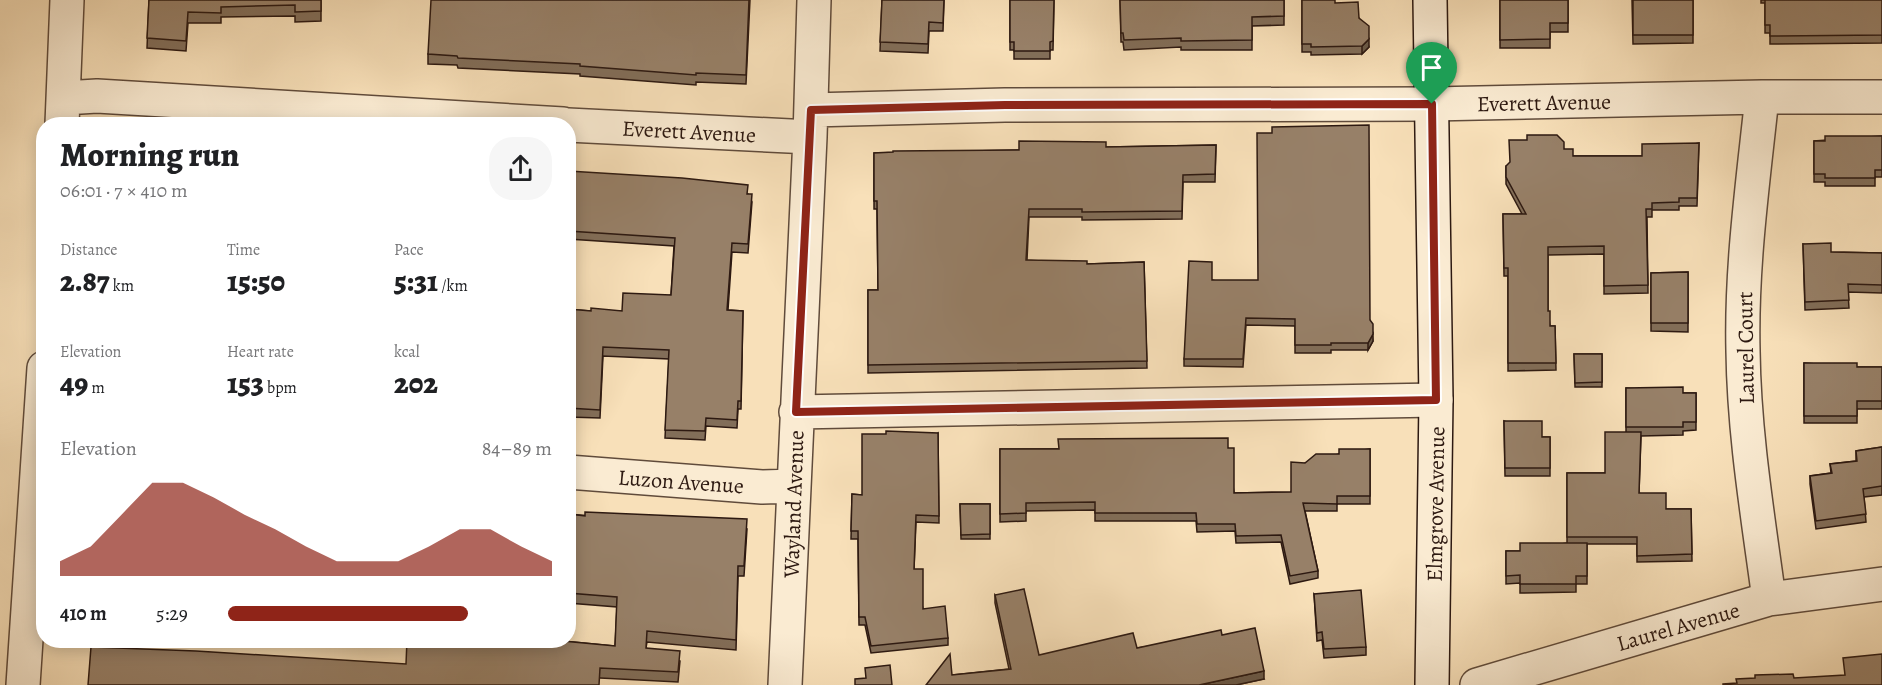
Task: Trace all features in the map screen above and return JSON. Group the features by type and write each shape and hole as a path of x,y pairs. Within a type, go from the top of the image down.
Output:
{"street":[{"path":"67,0 63,111 97,96 446,117"},
{"name":"Wayland Avenue","path":"785,685 814,0"},
{"name":"Elmgrove Avenue","path":"1430,0 1436,400 1432,685"},
{"name":"Everett Avenue","path":"576,125 810,124 1005,105 1432,104 1762,97 1882,97"},
{"name":"Laurel Court","path":"1762,97 1746,243 1743,351 1746,425 1769,599"},
{"path":"796,412 1436,400"},
{"name":"Luzon Avenue","path":"576,473 762,487 794,486"},
{"path":"23,685 36,497"},
{"name":"Laurel Avenue","path":"1477,685 1769,599 1882,584"}],"building":[{"path":"149,0 321,0 321,11 295,12 295,5 221,7 221,13 188,12 186,41 147,38"},
{"path":"431,0 749,0 746,75 696,73 696,75 580,66 580,64 458,58 457,56 428,54"},
{"path":"882,0 944,0 943,23 929,22 928,44 880,42"},
{"path":"1010,0 1054,0 1053,41 1050,42 1050,51 1014,51 1014,42 1010,42"},
{"path":"1120,0 1284,0 1284,16 1252,17 1252,40 1181,41 1181,38 1124,40 1123,33 1121,33"},
{"path":"1302,0 1335,0 1335,3 1358,2 1359,18 1369,26 1369,39 1362,46 1311,47 1311,44 1302,44"},
{"path":"1500,0 1568,0 1568,23 1550,23 1550,39 1500,40"},
{"path":"1633,0 1693,0 1693,35 1633,35"},
{"path":"1765,0 1882,0 1882,35 1770,36 1770,25 1765,25"},
{"path":"1369,125 1370,320 1373,324 1373,334 1368,343 1295,345 1295,319 1246,318 1243,359 1184,359 1189,261 1212,262 1212,280 1258,280 1257,133 1272,133 1272,127"},
{"path":"1527,135 1557,135 1564,142 1564,149 1573,149 1573,156 1642,156 1642,144 1699,143 1697,198 1679,198 1679,202 1652,203 1652,209 1646,209 1648,285 1604,286 1604,246 1548,247 1548,311 1550,311 1550,326 1555,326 1556,363 1508,363 1508,268 1504,268 1503,214 1526,214 1506,177 1506,166 1510,162 1509,140 1527,140"},
{"path":"1825,136 1882,136 1882,170 1875,170 1875,178 1825,178 1825,174 1814,174 1814,141 1825,141"},
{"path":"1019,141 1106,142 1106,147 1216,145 1215,174 1183,175 1182,211 1082,212 1082,209 1029,209 1026,260 1087,261 1087,264 1144,262 1147,361 868,365 868,290 878,290 874,153 1019,150"},
{"path":"576,171 682,178 748,185 747,194 752,194 748,244 732,243 727,310 743,311 741,401 738,401 737,420 706,418 705,431 665,430 669,350 603,347 600,410 576,408 576,310 591,311 591,308 622,311 623,293 671,295 675,238 576,232"},
{"path":"1831,243 1831,252 1882,253 1882,285 1848,284 1849,300 1805,302 1803,244"},
{"path":"1688,272 1688,323 1651,323 1651,273"},
{"path":"1574,354 1602,354 1602,382 1575,383"},
{"path":"1804,363 1857,363 1857,367 1882,367 1882,401 1857,401 1857,416 1804,416"},
{"path":"1683,387 1683,393 1696,393 1696,422 1683,422 1683,427 1626,427 1626,388"},
{"path":"1504,421 1542,421 1542,437 1550,437 1550,468 1505,468"},
{"path":"886,431 938,433 939,516 916,515 914,569 923,569 923,609 945,606 948,638 871,646 865,617 859,617 858,531 851,531 852,494 862,495 862,434 886,434"},
{"path":"1605,432 1641,432 1639,493 1666,493 1666,509 1691,509 1692,554 1637,556 1637,537 1567,537 1567,473 1605,473"},
{"path":"1228,438 1228,448 1234,448 1234,493 1291,492 1291,462 1305,463 1316,454 1339,454 1339,449 1370,449 1370,496 1337,496 1337,504 1303,503 1318,571 1290,576 1281,535 1236,536 1235,524 1197,524 1196,513 1095,513 1095,502 1026,503 1026,513 1000,514 1000,449 1059,449 1058,439"},
{"path":"1882,447 1882,486 1863,489 1866,514 1816,521 1810,476 1832,473 1830,464 1857,461 1856,451"},
{"path":"960,504 990,504 990,534 961,535"},
{"path":"585,512 747,519 744,566 738,566 736,640 647,631 646,648 680,651 678,672 600,668 599,685 88,685 91,648 196,651 406,664 407,648 576,648 576,642 615,646 617,597 576,594 576,515 585,516"},
{"path":"1520,543 1587,543 1587,576 1576,576 1576,584 1520,584 1520,575 1506,576 1506,551 1520,551"},
{"path":"1024,589 1039,655 1133,633 1137,648 1221,630 1222,635 1255,628 1264,671 1199,685 926,685 950,654 952,675 1011,669 995,595"},
{"path":"1361,590 1366,647 1324,649 1322,632 1317,633 1314,594"},
{"path":"1882,654 1882,685 1723,685 1737,683 1736,679 1755,678 1755,675 1793,674 1794,678 1845,675 1843,658"},
{"path":"890,665 892,685 855,685 855,679 866,678 865,668"}],"route":[{"path":"1432,104 1436,400 796,412 811,110 1005,105 1432,104"}]}
